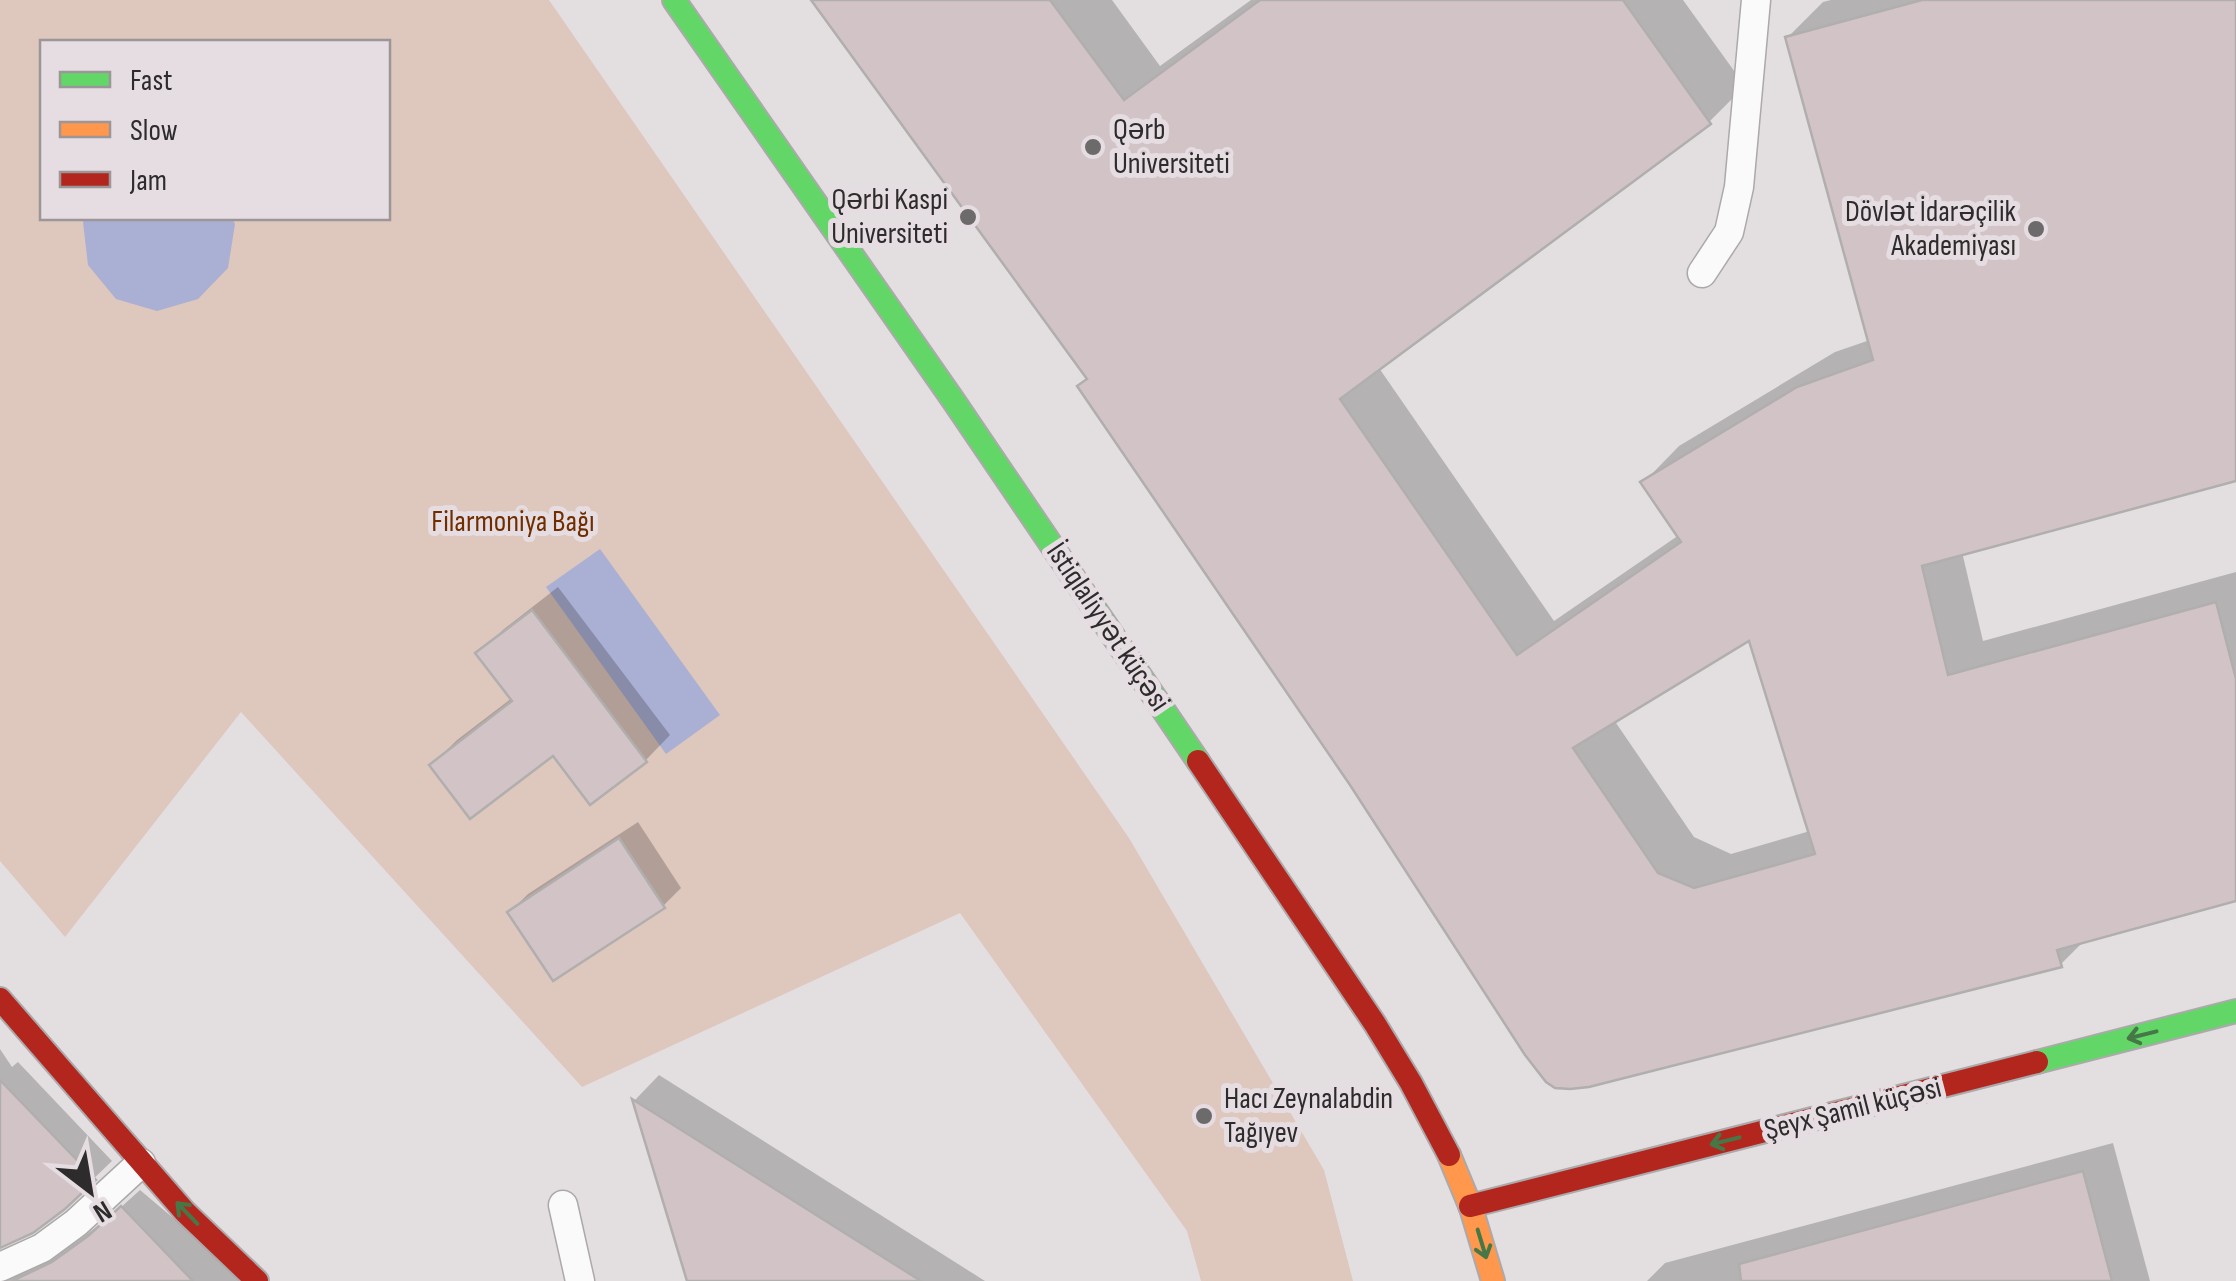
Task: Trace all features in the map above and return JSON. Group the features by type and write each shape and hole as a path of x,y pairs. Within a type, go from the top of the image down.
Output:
{"main road":[{"name":"İstiqlaliyyət küçəsi","path":"674,0 953,400 1338,966 1431,1119 1470,1206 1493,1281"},
{"path":"0,999 184,1212 257,1281"},
{"name":"Şeyx Şamil küçəsi","path":"1470,1206 2236,1012"}],"lane":[{"path":"1702,273 1729,232 1739,187 1756,0"},
{"path":"0,1267 42,1248 76,1223 141,1163"},
{"path":"563,1205 580,1281"}],"green space":[{"name":"Filarmoniya Bağı","path":"0,0 549,0 1129,838 1324,1170 1353,1281 1201,1281 1187,1231 960,913 582,1087 241,712 65,937 0,861"}],"water":[{"path":"233,220 228,268 198,299 157,311 116,299 88,265 83,222"},
{"path":"600,549 720,715 666,754 546,587"}],"building":[{"path":"811,0 1050,0 1124,100 1260,0 1623,0 1711,124 1340,399 1517,655 1681,542 1640,482 1797,387 1873,360 1785,37 1922,0 2236,0 2236,481 1922,566 1948,675 2216,602 2236,679 2236,901 2057,950 2062,967 1589,1087 1555,1088 1525,1055 1350,785 1077,386 1087,379","holes":["1749,641 1815,854 1694,888 1658,873 1573,748"]},
{"path":"532,610 647,762 590,805 553,756 470,819 429,765 512,701 475,653"},
{"path":"619,838 665,908 553,981 507,912"},
{"path":"0,1080 96,1180 33,1233 0,1248"},
{"path":"632,1099 921,1281 687,1281"},
{"path":"2083,1171 2112,1281 1741,1281 1739,1264"},
{"path":"121,1206 193,1281 12,1281 52,1262"}],"traffic: fast":[{"path":"674,0 1198,761"},
{"path":"2037,1062 2236,1011"}],"traffic: slow":[{"path":"1449,1155 1471,1208 1493,1281"}],"traffic: jam":[{"path":"1198,761 1375,1024 1449,1155"},
{"path":"0,999 185,1212 257,1281"},
{"path":"1470,1206 2037,1062"}],"place":[{"name":"Qərb Universiteti","path":"1093,147"},
{"name":"Qərbi Kaspi Universiteti","path":"968,217"},
{"name":"Dövlət İdarəçilik Akademiyası","path":"2036,229"},
{"name":"Hacı Zeynalabdin Tağıyev","path":"1204,1116"}]}
